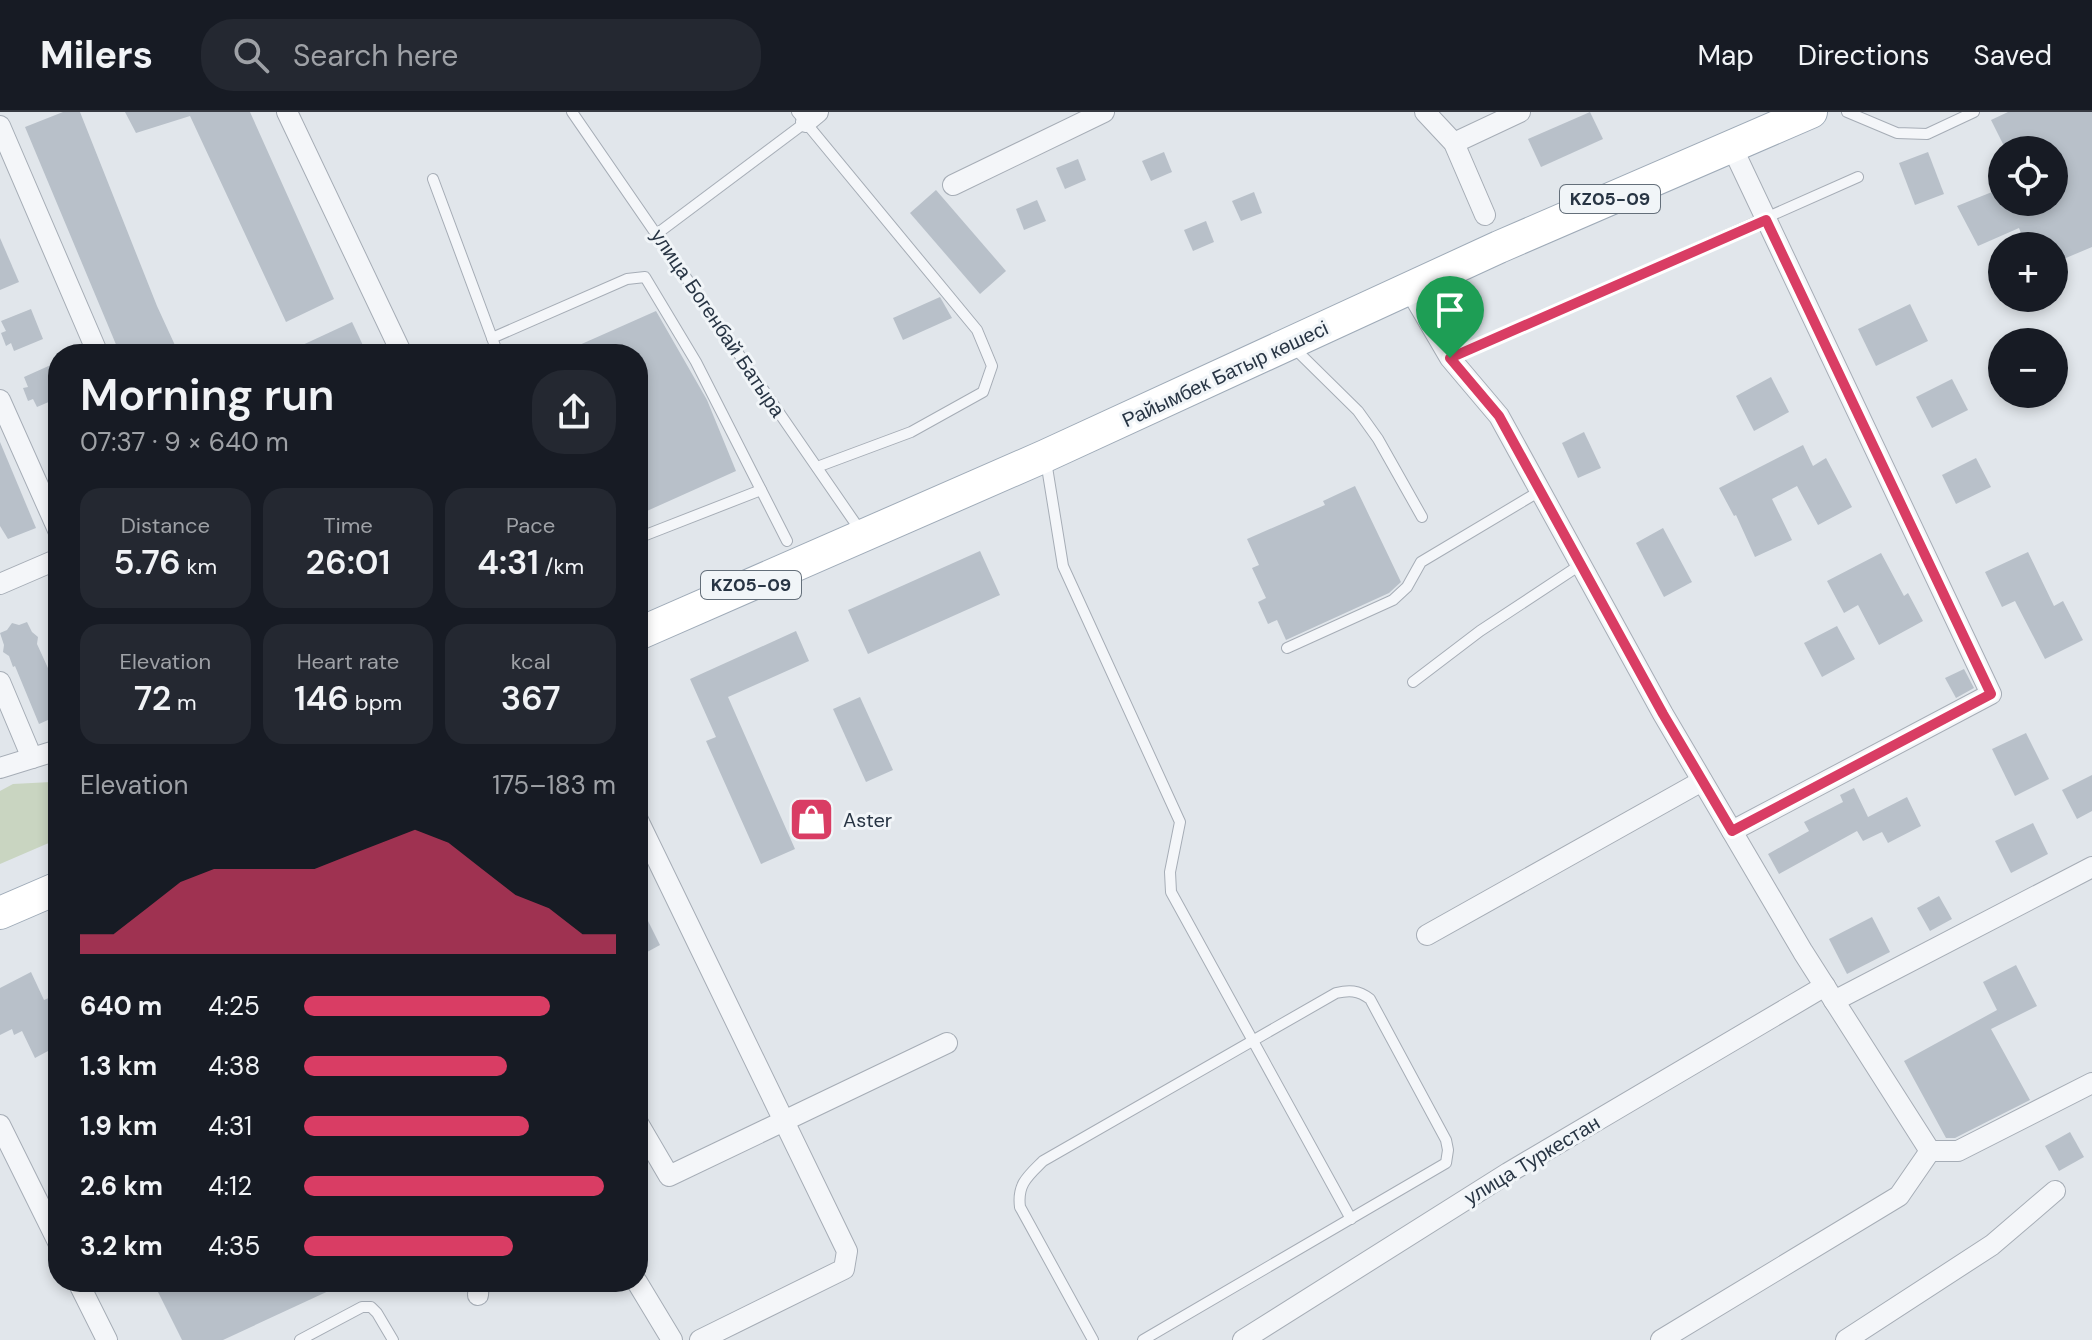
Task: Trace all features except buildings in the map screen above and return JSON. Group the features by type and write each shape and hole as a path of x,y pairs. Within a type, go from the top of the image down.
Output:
{"main road":[{"name":"Райымбек Батыр көшесі","path":"648,630 1045,456 1499,247 1811,112"},
{"path":"0,913 48,892"}],"street":[{"path":"287,112 397,344"},
{"path":"953,185 1104,112"},
{"path":"1425,112 1454,143 1485,215"},
{"path":"1454,143 1520,112"},
{"path":"0,126 94,344"},
{"path":"1732,147 1991,694 1732,831"},
{"path":"1409,288 1450,358 1499,416 1702,781 1829,993 1930,1151"},
{"path":"0,400 48,508"},
{"path":"0,584 48,563"},
{"path":"0,682 32,758"},
{"path":"0,768 48,753"},
{"path":"1427,935 1702,781"},
{"path":"648,840 847,1251 844,1269 700,1340"},
{"name":"улица Туркестан","path":"1243,1340 1508,1173 1829,993 2092,867"},
{"path":"648,1140 669,1176 947,1043"},
{"path":"1930,1151 1958,1151 2092,1083"},
{"path":"0,1125 48,1222"},
{"path":"1661,1340 1899,1196 1930,1151"},
{"path":"1846,1340 1992,1245 2055,1191"},
{"path":"83,1292 107,1340"},
{"path":"643,1292 672,1340"}],"lane":[{"name":"улица Богенбай Батыра","path":"572,112 863,534"},
{"path":"1847,112 1897,133 1912,134 1927,134 1974,112"},
{"path":"658,233 807,115 977,330 992,366 983,392 911,432 817,467"},
{"path":"1450,358 1858,177"},
{"path":"433,179 494,344"},
{"path":"492,338 627,279 645,277 696,362 787,541"},
{"path":"1290,345 1358,411 1378,439 1422,517"},
{"path":"1045,456 1063,566 1180,822 1170,872 1171,892 1351,1219"},
{"path":"648,534 761,490"},
{"path":"1287,648 1393,600 1407,587 1421,562 1540,491"},
{"path":"1413,682 1480,631 1580,565"},
{"path":"1093,1340 1020,1207 1018,1195 1022,1181 1043,1161 1336,993 1348,990 1361,992 1370,999 1446,1140 1446,1163 1143,1340"},
{"path":"300,1340 312,1337 362,1307 371,1307 377,1313 393,1340"}],"green space":[{"path":"48,782 48,843 0,864 0,791 13,784"}],"place":[{"name":"Aster","path":"812,820"}],"route":[{"path":"1766,220 1991,694 1732,831 1663,714 1499,416 1450,358 1766,220"}]}
